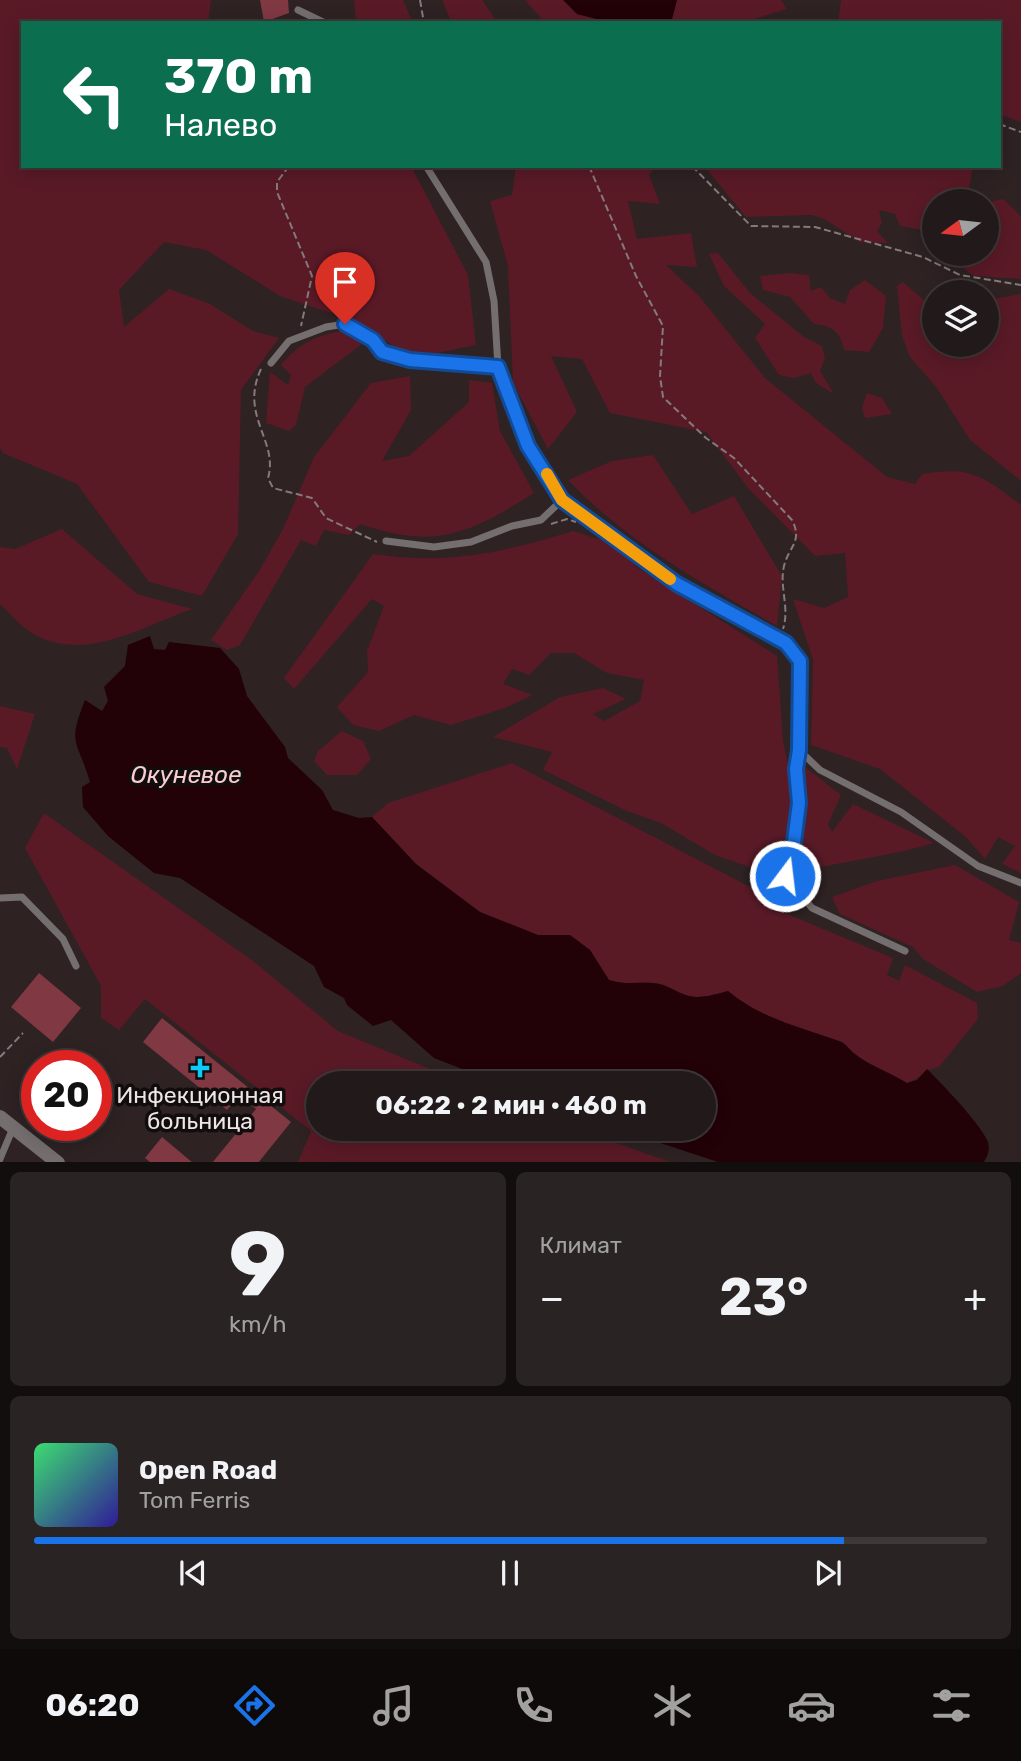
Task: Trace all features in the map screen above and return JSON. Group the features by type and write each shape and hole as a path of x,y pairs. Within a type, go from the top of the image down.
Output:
{"street":[{"path":"0,1117 57,1162"}],"lane":[{"path":"298,10 321,21"},
{"path":"427,168 486,262 494,301 498,367 528,446 562,500 677,584 786,643 800,661 799,750 796,769 799,803 794,842 785,876 812,908 905,951"},
{"path":"271,363 289,341 326,327 345,324 373,340 382,352 410,360 498,367"},
{"path":"386,541 434,547 471,542 512,526 541,520 562,500"},
{"path":"799,750 820,770 901,812 978,866 1021,883"},
{"path":"0,898 22,897 62,939 76,966"},
{"path":"0,1159 13,1128"}],"path":[{"path":"420,0 425,21"},
{"path":"1001,125 1021,132"},
{"path":"694,168 751,226 815,227 923,257 960,275 1021,285"},
{"path":"0,1057 23,1033"}],"shaded area":[{"path":"0,0 211,0 208,21 21,21 21,168 412,168 468,275 476,345 437,353 401,351 358,322 280,296 206,250 164,242 119,290 124,327 169,289 210,304 253,331 279,338 241,390 238,534 202,596 149,582 77,484 3,453 0,448"},
{"path":"354,0 403,0 412,21 356,21"},
{"path":"442,0 482,0 497,21 451,21"},
{"path":"525,0 563,0 577,14 604,21 543,21"},
{"path":"677,0 781,0 787,9 748,21 672,21"},
{"path":"841,0 1021,0 1021,122 1001,115 1001,21 838,21"},
{"path":"516,168 655,168 649,175 660,204 628,201 637,239 691,233 697,267 666,265 699,296 765,378 887,477 915,484 922,474 953,471 965,473 986,480 1021,505 1021,873 1002,864 1015,846 998,837 985,859 966,837 880,769 811,745 813,660 793,599 824,608 848,597 845,553 815,556 748,488 706,432 610,413 582,359 551,356 577,412 548,449 513,383 508,266 490,201 512,195"},
{"path":"706,168 973,168 970,189 922,189 922,230 900,226 895,214 879,210 882,223 877,231 888,243 860,242 826,220 812,215 746,217"},
{"path":"1004,199 1021,217 1021,279 974,276 960,266 999,266 999,200"},
{"path":"718,253 750,293 804,337 822,346 825,358 820,371 834,394 816,383 811,373 794,378 779,375 755,338 765,324 724,286 709,254"},
{"path":"790,273 809,275 811,291 821,287 830,298 845,304 850,290 865,280 886,296 883,328 869,352 844,350 834,331 814,324 790,297 763,290 760,276"},
{"path":"903,282 922,298 922,357 999,357 999,298 1021,294 1021,481 970,440 937,388 910,357 902,336 897,286"},
{"path":"342,331 362,344 305,387 296,425 289,431 266,423 270,372 288,385 291,375 281,365 294,351 324,335"},
{"path":"410,376 411,410 382,461 409,456 469,402 469,380 492,383 500,431 534,493 490,519 451,534 410,536 360,524 349,535 324,530 316,546 301,540 240,645 227,650 211,640 259,571 283,529 314,457 371,383"},
{"path":"867,393 882,398 892,414 865,418 862,408"},
{"path":"653,455 692,514 734,496 782,576 777,626 694,578 641,543 591,503 568,480 612,461"},
{"path":"62,529 137,594 192,609 133,633 92,644 51,642 32,633 0,604 0,547 15,549"},
{"path":"573,531 605,541 641,570 777,656 783,741 796,802 789,854 773,875 715,855 661,823 627,811 543,770 552,752 493,737 560,697 603,688 626,699 593,714 604,721 640,701 644,680 607,673 574,653 551,653 529,675 512,669 503,684 533,695 505,708 451,725 414,715 379,731 353,725 337,707 368,672 367,651 384,606 372,599 294,689 284,678 373,554 426,558 475,555"},
{"path":"0,706 35,714 17,769 7,748 0,747"},
{"path":"342,731 363,741 371,759 357,775 327,775 314,761 318,751"},
{"path":"512,763 752,888 785,913 893,958 887,975 899,981 905,965 977,1003 978,1019 939,1067 907,1083 861,1059 841,1042 767,1015 728,991 694,997 658,984 609,980 590,950 570,935 538,935 480,912 416,864 372,817 388,803"},
{"path":"801,764 841,795 828,824 832,832 853,804 934,843 795,873 803,803"},
{"path":"44,813 253,961 338,1031 435,1071 306,1071 306,1127 145,999 119,1030 101,1018 101,986 25,848"},
{"path":"955,865 1019,902 1009,940 1021,943 1021,973 1003,986 977,992 923,959 913,947 840,914 832,897 877,881"},
{"path":"307,1141 611,1141 670,1162 298,1162"}],"water":[{"path":"563,0 677,0 672,21 604,21 577,14"},
{"name":"Окуневое","path":"150,636 154,649 165,650 169,642 220,648 239,669 247,696 285,747 288,758 322,790 333,810 359,818 372,817 416,864 480,912 538,935 570,935 590,950 609,980 658,984 694,997 728,991 767,1015 841,1042 861,1058 907,1083 917,1080 927,1069 984,1134 989,1147 985,1161 718,1162 654,1141 716,1141 716,1071 467,1071 434,1058 391,1020 373,1026 347,1005 344,998 324,987 314,966 180,878 154,873 108,836 83,807 82,787 90,782 76,742 76,726 85,700 102,711 108,701 104,687 125,666 128,645"}],"building":[{"path":"260,0 288,0 289,13 264,21"},
{"path":"39,973 81,1008 53,1042 11,1007"},
{"name":"Инфекционная больница","path":"162,1018 291,1122 259,1162 213,1162 256,1109 239,1095 227,1110 143,1042"},
{"name":"Инфекционная больница","path":"162,1137 192,1162 150,1162 145,1158"}],"slow traffic":[{"path":"547,474 562,500 670,579"}],"place":[{"name":"Инфекционная больница","path":"200,1068"}],"route":[{"path":"345,324 373,340 382,352 410,360 498,367 528,446 562,500 677,584 786,643 800,661 799,750 796,769 799,803 794,842 785,876"}]}
